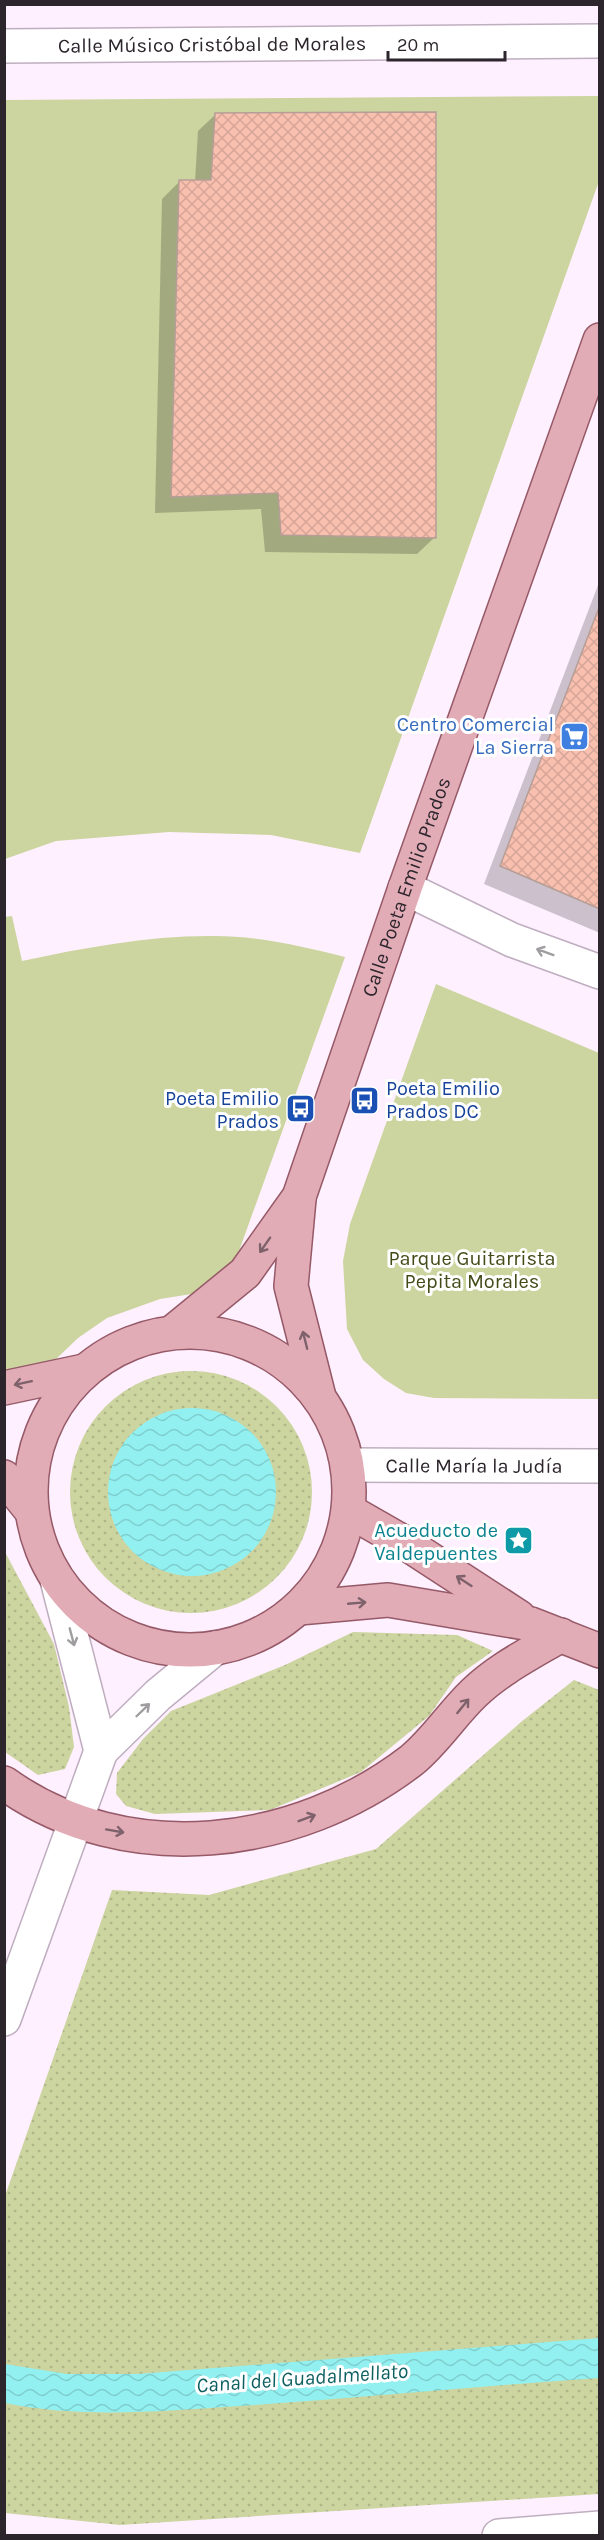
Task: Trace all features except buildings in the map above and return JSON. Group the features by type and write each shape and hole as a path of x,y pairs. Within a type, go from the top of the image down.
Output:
{"main road":[{"name":"Calle Poeta Emilio Prados","path":"319,1397 291,1286 299,1197 405,888 600,340"},
{"name":"Calle Poeta Emilio Prados","path":"174,1331 245,1273 299,1197"},
{"path":"174,1331 229,1336 280,1358 319,1397 338,1429 348,1465 349,1511 335,1558 320,1585 299,1608 260,1634 214,1648 170,1649 126,1637 87,1614 57,1580 40,1546 30,1509 33,1458 51,1410 84,1371 126,1344 174,1331"},
{"path":"4,1388 84,1371"},
{"path":"4,1477 30,1509"},
{"path":"349,1511 410,1546 531,1624"},
{"path":"299,1608 388,1600 531,1624 600,1651"},
{"path":"4,1783 44,1808 75,1821 121,1832 178,1839 208,1839 253,1833 295,1823 337,1806 377,1785 414,1758 445,1728 481,1687 505,1668 561,1635"}],"street":[{"name":"Calle Músico Cristóbal de Morales","path":"4,46 600,41"},
{"path":"405,888 512,940 600,972"},
{"name":"Calle María la Judía","path":"348,1465 600,1466"},
{"path":"57,1580 102,1750"},
{"path":"4,2019 102,1750 158,1695 214,1648"},
{"path":"499,2535 600,2528"}],"green space":[{"path":"599,96 599,181 360,853 271,835 169,832 56,841 5,859 5,100"},
{"path":"12,916 22,961 138,940 209,936 260,939 345,957 239,1251 223,1276 198,1293 160,1299 107,1318 78,1338 52,1363 4,1375 4,917"},
{"name":"Parque Guitarrista Pepita Morales","path":"436,984 599,1053 599,1399 434,1398 406,1393 384,1379 363,1360 347,1329 343,1261 350,1224"},
{"path":"179,1371 203,1371 226,1376 248,1385 277,1406 292,1425 303,1446 310,1468 312,1492 310,1516 303,1538 292,1559 277,1578 248,1599 226,1608 203,1613 179,1613 156,1608 134,1599 114,1586 97,1569 84,1549 75,1527 70,1504 70,1480 75,1457 84,1435 97,1415 114,1398 134,1385 156,1376"},
{"path":"5,1552 54,1644 69,1707 74,1747 65,1769 38,1775 5,1752"},
{"path":"353,1632 457,1635 493,1651 456,1677 429,1716 361,1772 270,1810 155,1814 126,1806 116,1794 117,1773 143,1739 171,1711 285,1665"},
{"path":"574,1680 599,1690 599,2494 120,2525 5,2513 5,2196 112,1890 209,1895 376,1849 521,1722"}],"water":[{"path":"192,1408 224,1414 239,1422 251,1433 262,1445 270,1460 276,1492 270,1524 262,1539 251,1551 239,1562 224,1570 192,1576 160,1570 145,1562 133,1551 122,1539 114,1524 108,1492 114,1460 122,1445 133,1433 145,1422 160,1414"},
{"name":"Canal del Guadalmellato","path":"600,2338 599,2378 285,2403 151,2411 64,2411 5,2403 5,2364 67,2374 138,2374"}],"place":[{"name":"Centro Comercial La Sierra","path":"575,736"},
{"name":"Poeta Emilio Prados DC","path":"365,1100"},
{"name":"Poeta Emilio Prados","path":"300,1109"},
{"name":"Acueducto de Valdepuentes","path":"519,1541"}]}
